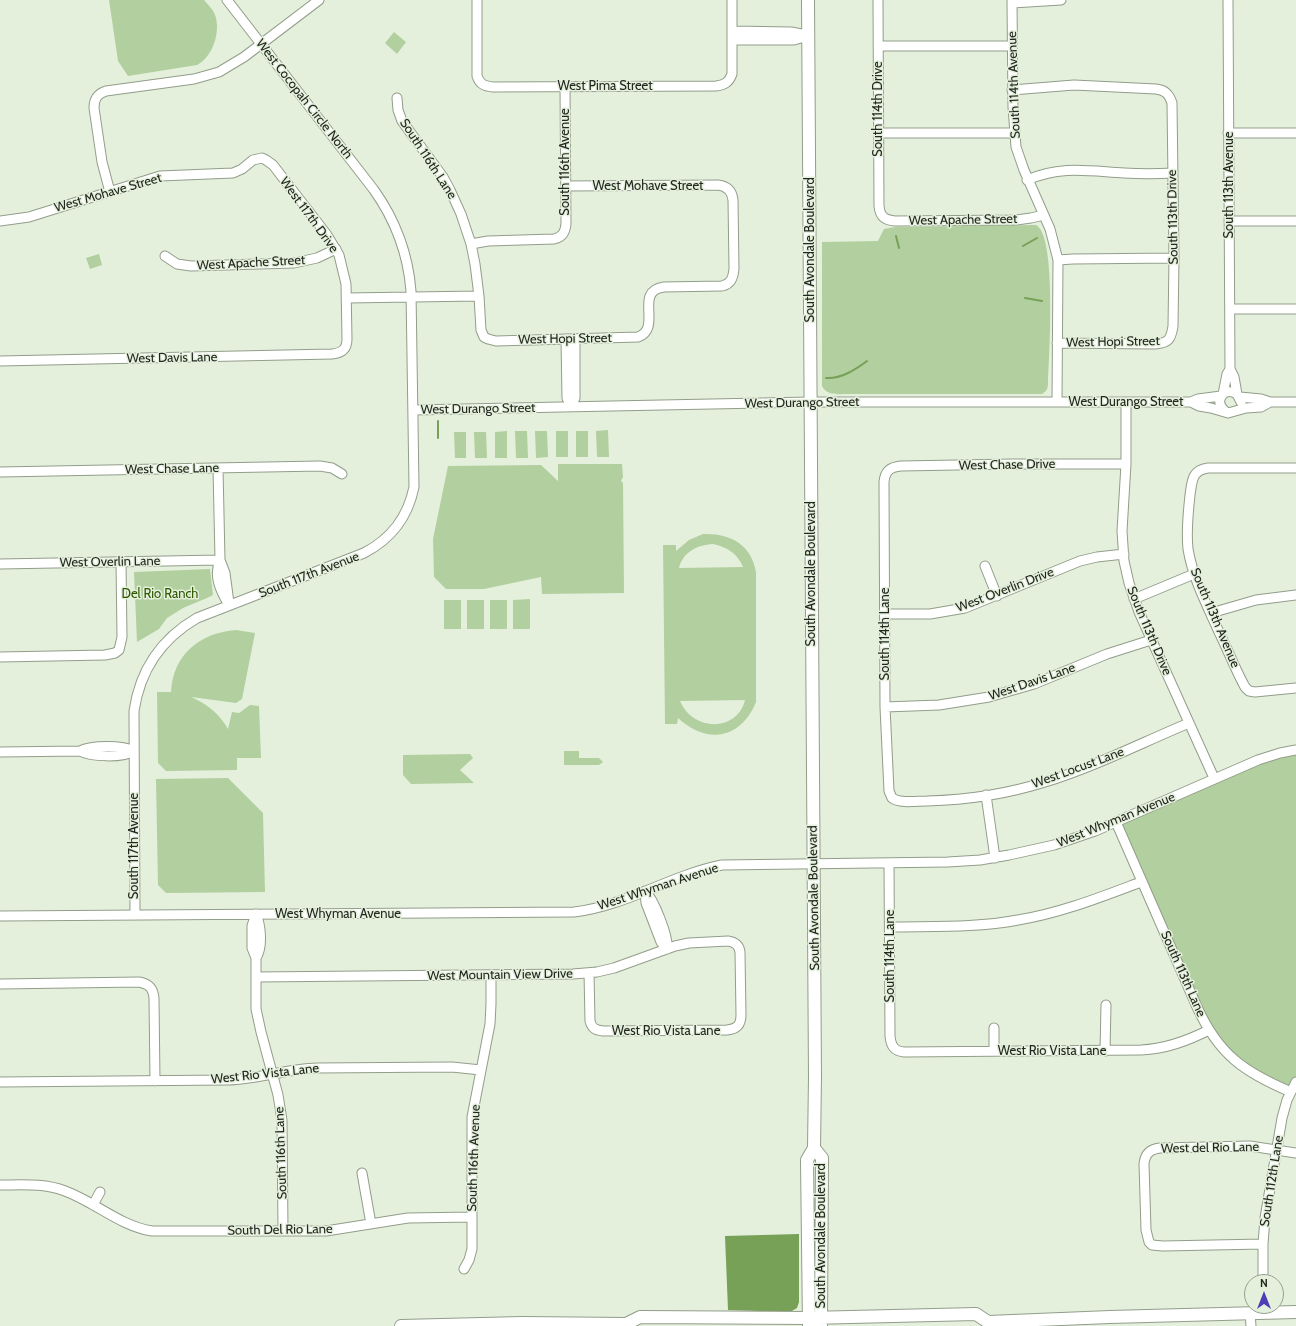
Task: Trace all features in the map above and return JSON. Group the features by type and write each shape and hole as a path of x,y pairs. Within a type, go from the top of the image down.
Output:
{"main road":[{"name":"South Avondale Boulevard","path":"808,0 815,1077 814,1148 807,1160 809,1322"},
{"name":"South Avondale Boulevard","path":"814,1148 822,1158 821,1322"},
{"path":"1284,1311 1296,1312"},
{"path":"401,1326 522,1323 627,1325 640,1317 821,1322 976,1314 985,1324 1110,1317 1250,1314"}],"street":[{"name":"West Cocopah Circle North","path":"227,0 380,198"},
{"path":"110,192 102,162 94,108 96,97 106,92 211,75 236,63 319,0"},
{"name":"West Pima Street","path":"477,0 477,76 480,84 484,86 716,86 729,82 732,74 732,36"},
{"path":"732,0 732,36 794,40 809,36"},
{"name":"South 114th Drive","path":"878,0 879,206 883,218"},
{"path":"1012,2 1061,0"},
{"name":"South 113th Avenue","path":"1228,0 1230,369 1234,377 1238,395"},
{"name":"South 114th Avenue","path":"1012,2 1012,90 1014,133 1018,154 1027,180 1044,215 1058,260 1057,402"},
{"path":"878,46 1012,46"},
{"name":"South 113th Drive","path":"1012,90 1066,85 1090,85 1160,90 1168,94 1172,108 1174,258 1172,326 1169,340"},
{"name":"South 116th Avenue","path":"471,244 495,240 550,240 562,236 566,228 565,86"},
{"name":"South 116th Lane","path":"397,98 398,110 402,121 435,165 450,190 461,214 471,244 477,274 480,326 484,337"},
{"path":"878,133 1014,133"},
{"path":"1228,133 1296,133"},
{"name":"West Mohave Street","path":"0,221 29,217 160,176 233,173 242,169 253,160 262,158"},
{"name":"West 117th Drive","path":"262,158 273,165 327,235 336,250 345,276 347,298 347,339 344,350"},
{"path":"1027,180 1045,173 1071,169 1138,174 1173,173"},
{"name":"West Mohave Street","path":"566,186 722,185 729,190 733,200 734,262 733,274 730,283 717,287 656,288 648,302 649,323 645,334"},
{"name":"South 117th Avenue","path":"135,915 134,720 140,684 151,661 164,643 182,628 204,615 364,553 383,542 393,532 405,514 411,500 414,487 411,297 409,270 396,226 380,198"},
{"name":"West Apache Street","path":"883,218 895,220 1012,220 1044,215"},
{"path":"1229,221 1296,221"},
{"name":"West Apache Street","path":"165,256 177,264 191,266 286,264 310,261 336,250"},
{"path":"1058,260 1174,258"},
{"path":"347,298 479,296"},
{"path":"1230,309 1296,309"},
{"name":"West Hopi Street","path":"484,337 496,341 634,338 645,334"},
{"path":"570,339 575,398 571,407"},
{"name":"West Hopi Street","path":"1057,343 1154,344 1169,340"},
{"name":"West Davis Lane","path":"0,362 332,354 344,350"},
{"name":"South 113th Avenue","path":"1214,400 1230,369"},
{"path":"1225,411 1220,404 1214,400 1232,391 1238,395 1270,402 1292,402"},
{"path":"1236,411 1241,405 1238,395"},
{"name":"West Durango Street","path":"413,410 811,402 1191,402 1199,406 1214,400 1225,411 1232,412 1246,408 1261,407 1270,402"},
{"name":"South 113th Drive","path":"1126,402 1126,464 1122,523 1124,554 1129,583 1151,640 1214,778"},
{"name":"West Chase Drive","path":"888,470 900,466 1126,464"},
{"name":"West Chase Lane","path":"0,472 320,466 332,468 342,474"},
{"path":"218,468 220,560 225,573 229,605"},
{"name":"South 113th Avenue","path":"1296,468 1208,468 1197,472 1192,480 1187,521 1188,549 1194,574 1242,682 1249,691 1262,692 1296,688"},
{"name":"South 114th Lane","path":"888,470 884,482 885,707 888,787 892,798"},
{"name":"West Overlin Drive","path":"884,614 930,614 948,612 969,607 1080,561 1097,557 1124,554"},
{"name":"West Overlin Lane","path":"0,564 220,560"},
{"path":"0,657 105,655 119,650 122,637 121,562"},
{"path":"985,566 997,596"},
{"path":"1134,599 1194,574"},
{"path":"1211,613 1256,600 1296,594"},
{"name":"West Davis Lane","path":"885,707 939,705 989,697 1034,684 1107,654 1151,640"},
{"name":"West Locust Lane","path":"892,798 902,801 937,801 1015,790 1060,777 1089,766 1189,723"},
{"name":"West Whyman Avenue","path":"0,916 574,912 599,907 697,872 722,865 948,862 995,858 1054,845 1116,822 1214,778 1269,756 1296,750"},
{"path":"0,752 80,751 92,756 122,755 134,751"},
{"path":"986,795 995,858"},
{"name":"South 113th Lane","path":"1116,822 1141,882 1197,1007 1209,1030 1224,1050 1238,1063 1257,1077 1291,1092"},
{"name":"South 114th Lane","path":"889,863 890,1036 893,1048"},
{"path":"890,927 972,926 1018,920 1063,910 1141,882"},
{"path":"645,891 645,899 660,942 667,949"},
{"name":"South 116th Lane","path":"256,914 252,926 252,948 256,958 258,1017 280,1104 283,1127 283,1231"},
{"name":"West Mountain View Drive","path":"256,977 566,975 589,973 623,966 667,949 689,943 732,942 738,946 741,956 742,1016 739,1026"},
{"name":"West Rio Vista Lane","path":"589,973 590,1017 592,1028 603,1031 727,1030 739,1026"},
{"name":"South 116th Avenue","path":"464,1269 471,1255 472,1117 491,1014 491,975"},
{"path":"0,984 139,982 148,984 151,987 154,998 155,1081"},
{"path":"1105,1051 1106,1005"},
{"path":"994,1028 994,1051"},
{"name":"West Rio Vista Lane","path":"893,1048 904,1052 1141,1050 1158,1049 1184,1041 1209,1030"},
{"name":"West Rio Vista Lane","path":"0,1082 235,1080 317,1068 452,1067 481,1070"},
{"name":"South 112th Lane","path":"1263,1274 1265,1218 1282,1118 1296,1082"},
{"name":"West del Rio Lane","path":"1263,1244 1152,1245 1149,1242 1146,1230 1144,1160 1148,1152 1160,1148 1242,1146 1296,1153"},
{"path":"362,1173 371,1224"},
{"name":"South Del Rio Lane","path":"0,1185 31,1185 50,1187 70,1193 130,1225 152,1231 332,1231 413,1217 472,1217"},
{"path":"93,1205 100,1192"},
{"path":"1250,1314 1251,1326"}],"green space":[{"path":"109,0 204,0 213,11 217,21 216,36 211,50 203,61 197,65 128,76 118,61"},
{"path":"394,32 406,42 397,54 385,43"},
{"path":"1036,225 1043,234 1047,250 1049,273 1050,325 1048,385 1044,393 837,394 830,393 824,389 822,386 822,242 878,241 884,229 895,227"},
{"path":"99,254 102,265 90,269 86,258"},
{"path":"608,430 609,457 597,457 596,431"},
{"path":"507,431 507,458 495,458 495,432"},
{"path":"515,431 527,431 528,458 516,458"},
{"path":"535,431 547,431 548,457 536,458"},
{"path":"556,431 568,431 568,457 556,457"},
{"path":"576,431 588,431 588,457 576,457"},
{"path":"454,432 466,432 466,458 455,458"},
{"path":"474,432 486,432 487,458 475,458"},
{"path":"558,464 622,464 623,477 621,481 623,483 624,593 542,594 541,577 484,589 446,589 434,577 433,539 448,466 541,465 558,481"},
{"path":"703,534 713,534 730,538 744,547 753,562 756,572 756,702 750,714 742,724 722,734 711,735 700,732 689,727 678,718 677,724 665,724 663,545 676,545 676,551 689,540","holes":["713,544 723,547 735,554 743,567 679,568 681,562 692,550","745,700 740,711 733,718 724,723 714,724 704,723 694,718 686,711 680,701"]},
{"name":"Del Rio Ranch","path":"210,569 213,595 183,608 167,618 159,629 137,642 134,572"},
{"path":"530,599 530,629 513,629 513,600"},
{"path":"444,600 461,600 461,629 444,629"},
{"path":"467,600 484,600 484,629 467,629"},
{"path":"490,600 507,600 507,629 490,629"},
{"path":"236,630 255,633 242,699 236,703 191,697 212,710 221,718 228,729 232,712 239,713 250,705 259,706 261,758 237,758 237,770 166,771 158,763 157,692 171,692 177,667 183,656 191,648 200,641 211,636"},
{"path":"1296,750 1296,1082 1291,1092 1271,1083 1218,1043 1116,822 1214,778"},
{"path":"564,751 579,751 579,758 599,758 603,762 599,765 564,765"},
{"path":"470,754 473,758 460,770 474,783 411,784 403,775 403,755"},
{"path":"228,778 263,813 265,892 166,893 158,885 156,779"}],"shaded area":[{"path":"799,1234 799,1302 797,1308 790,1312 728,1310 725,1236"}],"waterway":[{"path":"896,236 899,248"},
{"path":"1023,246 1037,238"},
{"path":"1025,298 1042,301"},
{"path":"826,378 837,377 853,371 867,361"},
{"path":"438,421 438,438"}]}
